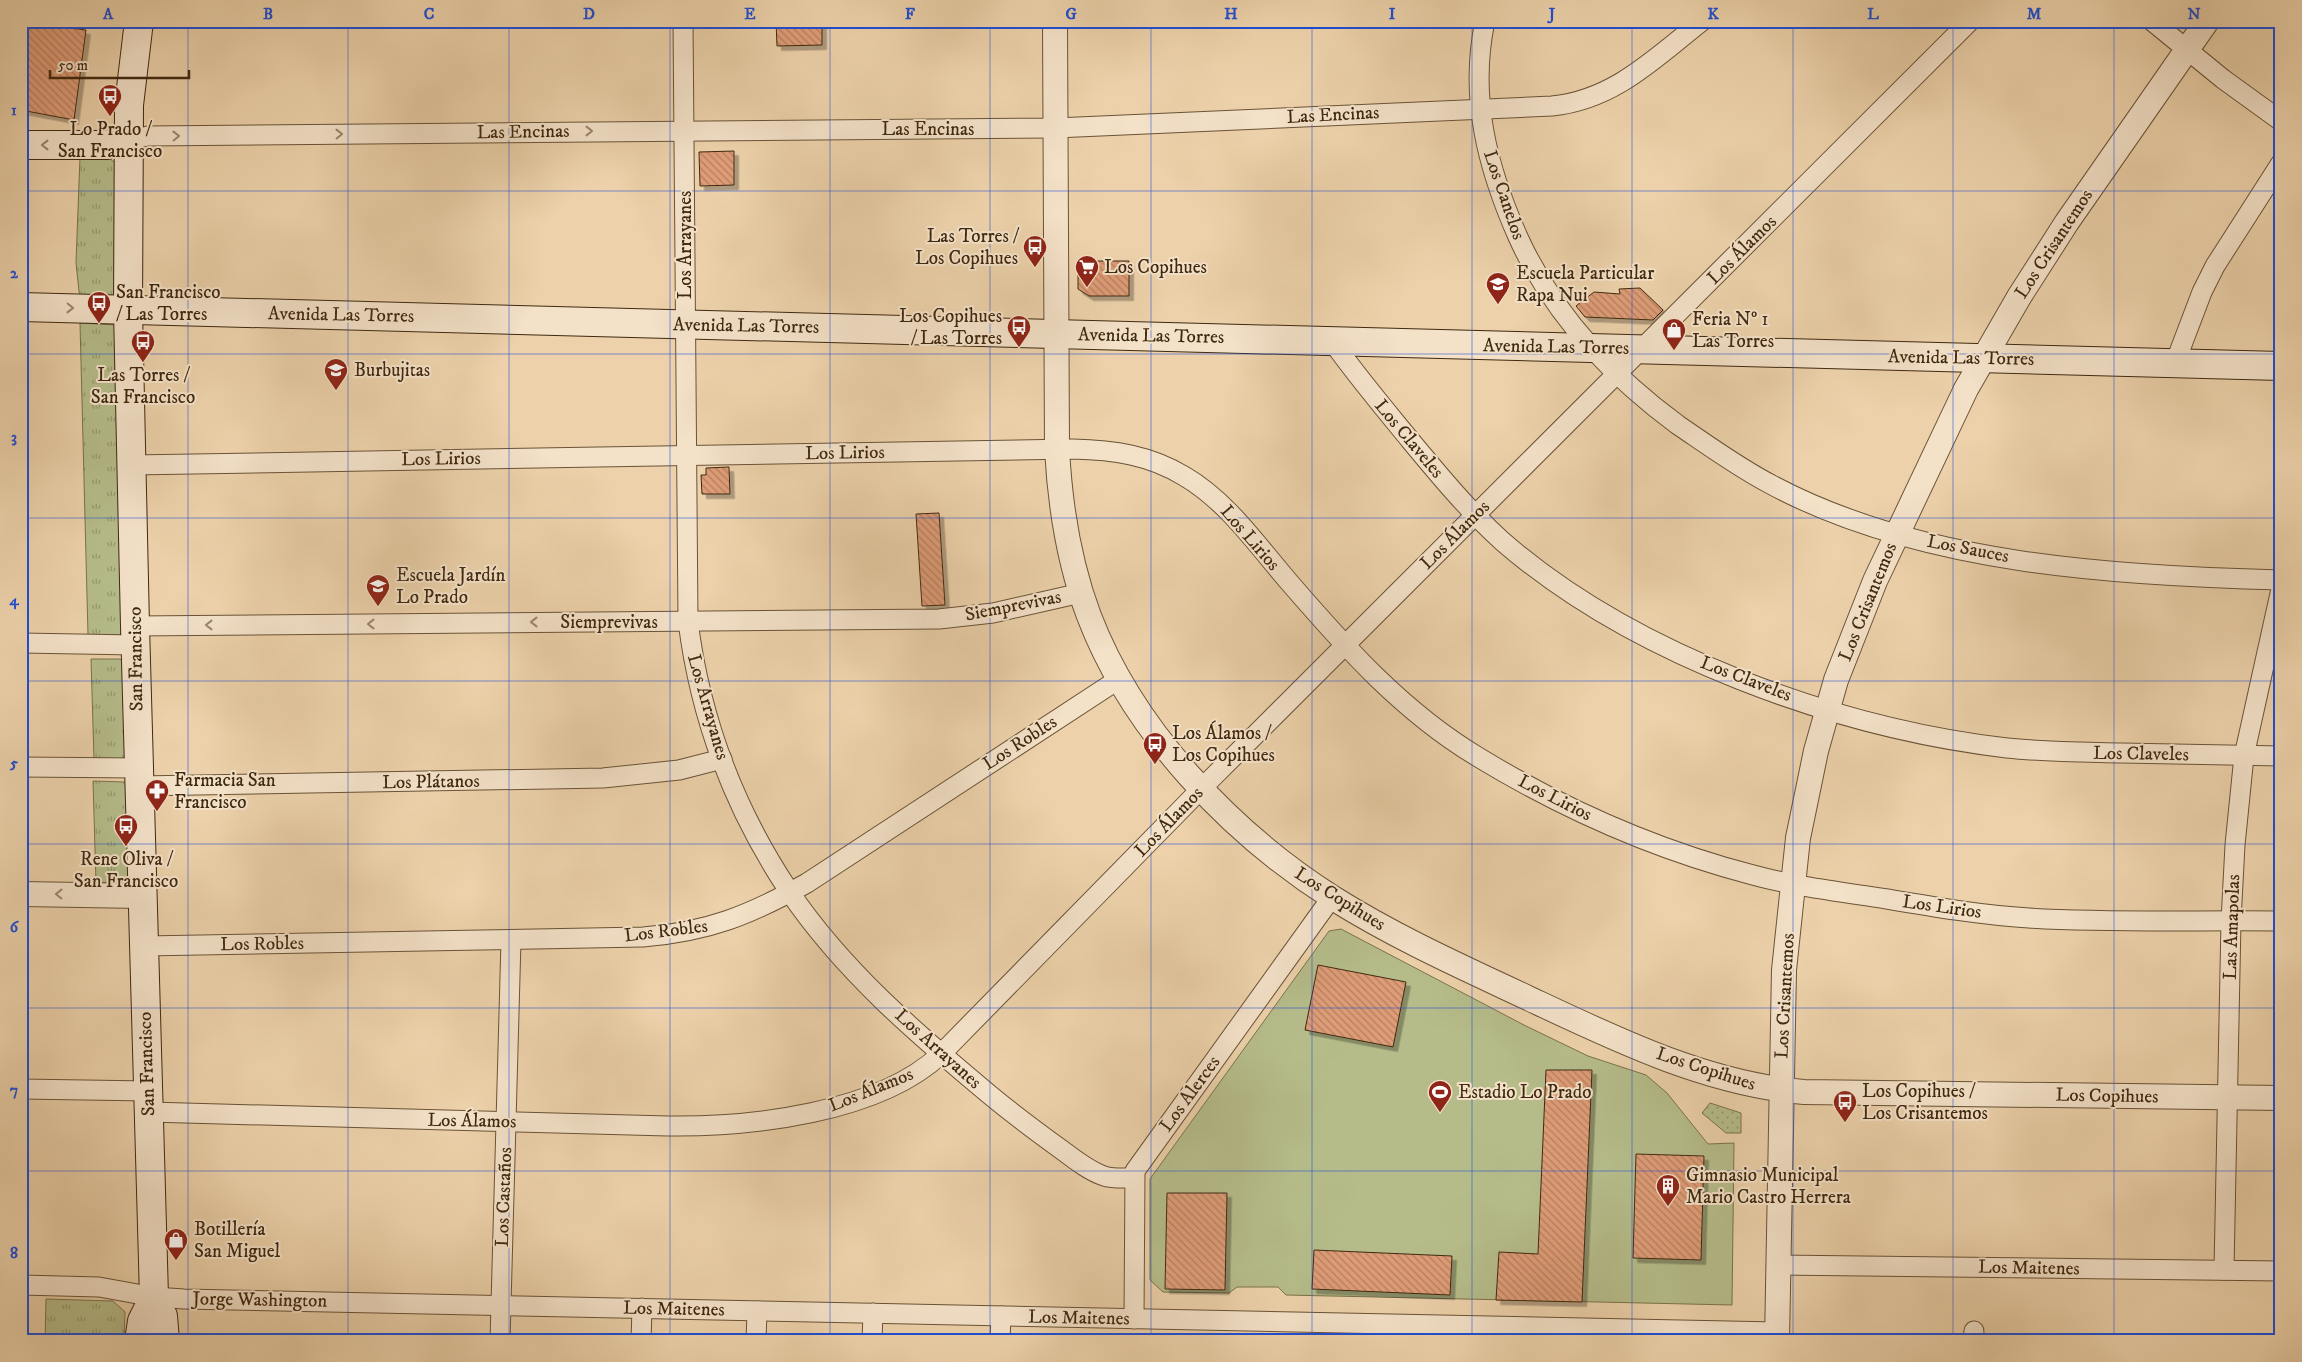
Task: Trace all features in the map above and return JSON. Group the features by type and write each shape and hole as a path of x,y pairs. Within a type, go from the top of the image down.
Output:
{"main road":[{"name":"San Francisco","path":"139,21 131,84 128,140 128,310 131,465 154,1298 162,1316 165,1341"},
{"path":"21,145 106,145 128,140"},
{"name":"Avenida Las Torres","path":"21,307 2281,366"},
{"name":"San Francisco","path":"139,1341 142,1322 154,1298"}],"street":[{"name":"Los Arrayanes","path":"683,21 688,621 700,691 722,759 751,825 790,892 862,978 941,1054 999,1103 1075,1159 1102,1176 1134,1178"},
{"name":"Los Copihues","path":"1055,21 1057,449 1065,528 1081,592 1098,637 1119,679 1156,735 1202,788 1266,850 1332,897 1361,915 1450,961 1616,1038 1730,1080 1781,1091 2281,1098"},
{"name":"Los Canelos","path":"1485,21 1479,60 1479,109 1500,192 1524,250 1558,309 1591,348"},
{"name":"Las Encinas","path":"128,140 148,136 1056,128 1552,106 1587,100 1622,82 1702,21"},
{"name":"Los Álamos","path":"21,1089 148,1102 506,1121 692,1126 760,1122 826,1109 872,1094 912,1076 928,1066 941,1054 1202,788 1970,21"},
{"path":"2152,21 2185,50 2281,121"},
{"name":"Los Crisantemos","path":"1777,1336 1782,988 1792,884 1807,793 1828,709 1846,652 1896,533 1966,389 2066,222 2207,21"},
{"path":"2175,363 2195,309 2215,266 2281,163"},
{"name":"Los Claveles","path":"1332,341 1361,381 1451,490 1475,515 1533,565 1608,615 1698,661 1777,693 1828,709 1926,735 2009,748 2066,752 2281,756"},
{"name":"Los Sauces","path":"1591,348 1616,375 1705,444 1772,485 1834,513 1896,533 1980,553 2117,573 2162,577 2281,580"},
{"name":"Los Lirios","path":"131,465 1057,449 1125,452 1166,466 1194,482 1228,512 1344,646 1416,714 1478,757 1515,778 1600,820 1683,854 1756,876 1792,884 1952,910 2015,917 2072,920 2281,921"},
{"name":"Las Amapolas","path":"2224,1270 2231,921 2235,845 2244,756 2281,588"},
{"name":"Siemprevivas","path":"21,643 135,636 688,621 939,619 993,613 1081,592"},
{"name":"Los Robles","path":"144,946 642,937 690,932 739,918 790,892 1119,679"},
{"name":"Los Plátanos","path":"21,767 139,777 603,778 679,770 722,759"},
{"path":"21,894 142,896"},
{"name":"Los Alerces","path":"1134,1319 1134,1178 1139,1165 1332,897"},
{"name":"Los Castaños","path":"500,1341 510,940"},
{"name":"Los Maitenes","path":"1777,1265 2281,1270"},
{"name":"Jorge Washington","path":"21,1285 99,1287 154,1298 501,1305"},
{"name":"Los Maitenes","path":"501,1305 1134,1319 1368,1332 1777,1336"},
{"path":"641,1341 642,1308"},
{"path":"756,1341 757,1311"},
{"path":"872,1341 873,1313"},
{"path":"1000,1341 1001,1316"}],"green space":[{"path":"80,157 109,158 119,166 115,300 80,300 76,263"},
{"path":"80,323 117,325 127,625 120,635 88,635"},
{"path":"91,659 120,659 126,665 129,753 122,759 94,759"},
{"path":"93,781 125,782 132,786 134,877 127,881 96,883"},
{"name":"Estadio Lo Prado","path":"1341,929 1524,1025 1588,1056 1646,1075 1667,1093 1708,1144 1734,1143 1732,1305 1286,1295 1278,1287 1237,1287 1229,1293 1163,1292 1150,1280 1150,1179 1329,931"},
{"path":"1710,1103 1741,1113 1741,1133 1726,1133 1702,1113"},
{"path":"46,1299 113,1301 125,1312 124,1341 45,1341"}],"building":[{"path":"776,21 822,21 822,45 777,46"},
{"path":"21,22 86,30 74,120 21,110"},
{"path":"734,151 734,185 700,186 699,152"},
{"path":"1078,261 1129,261 1129,296 1089,296 1078,289"},
{"path":"1640,288 1663,310 1653,320 1585,317 1576,306 1594,292 1620,294 1619,289"},
{"path":"729,467 730,494 702,494 701,475 706,475 706,468"},
{"path":"939,513 945,605 922,606 916,514"},
{"path":"1318,965 1406,982 1393,1047 1305,1030"},
{"path":"1546,1070 1592,1070 1582,1302 1496,1300 1499,1252 1538,1254"},
{"name":"Gimnasio Municipal Mario Castro Herrera","path":"1636,1154 1704,1156 1701,1260 1633,1258"},
{"path":"1167,1193 1227,1193 1225,1290 1165,1289"},
{"path":"1314,1250 1452,1256 1450,1295 1312,1289"}],"place":[{"name":"Lo Prado / San Francisco","path":"110,117"},
{"name":"Las Torres / Los Copihues","path":"1035,268"},
{"name":"Los Copihues","path":"1087,288"},
{"name":"Escuela Particular Rapa Nui","path":"1498,305"},
{"name":"San Francisco / Las Torres","path":"99,324"},
{"name":"Los Copihues / Las Torres","path":"1019,348"},
{"name":"Feria Nº 1 Las Torres","path":"1674,351"},
{"name":"Las Torres / San Francisco","path":"143,363"},
{"name":"Burbujitas","path":"336,391"},
{"name":"Escuela Jardín Lo Prado","path":"378,607"},
{"name":"Los Álamos / Los Copihues","path":"1155,765"},
{"name":"Farmacia San Francisco","path":"157,812"},
{"name":"Rene Oliva / San Francisco","path":"126,847"},
{"name":"Estadio Lo Prado","path":"1440,1113"},
{"name":"Los Copihues / Los Crisantemos","path":"1845,1123"},
{"name":"Gimnasio Municipal Mario Castro Herrera","path":"1668,1207"},
{"name":"Botillería San Miguel","path":"176,1261"}]}
